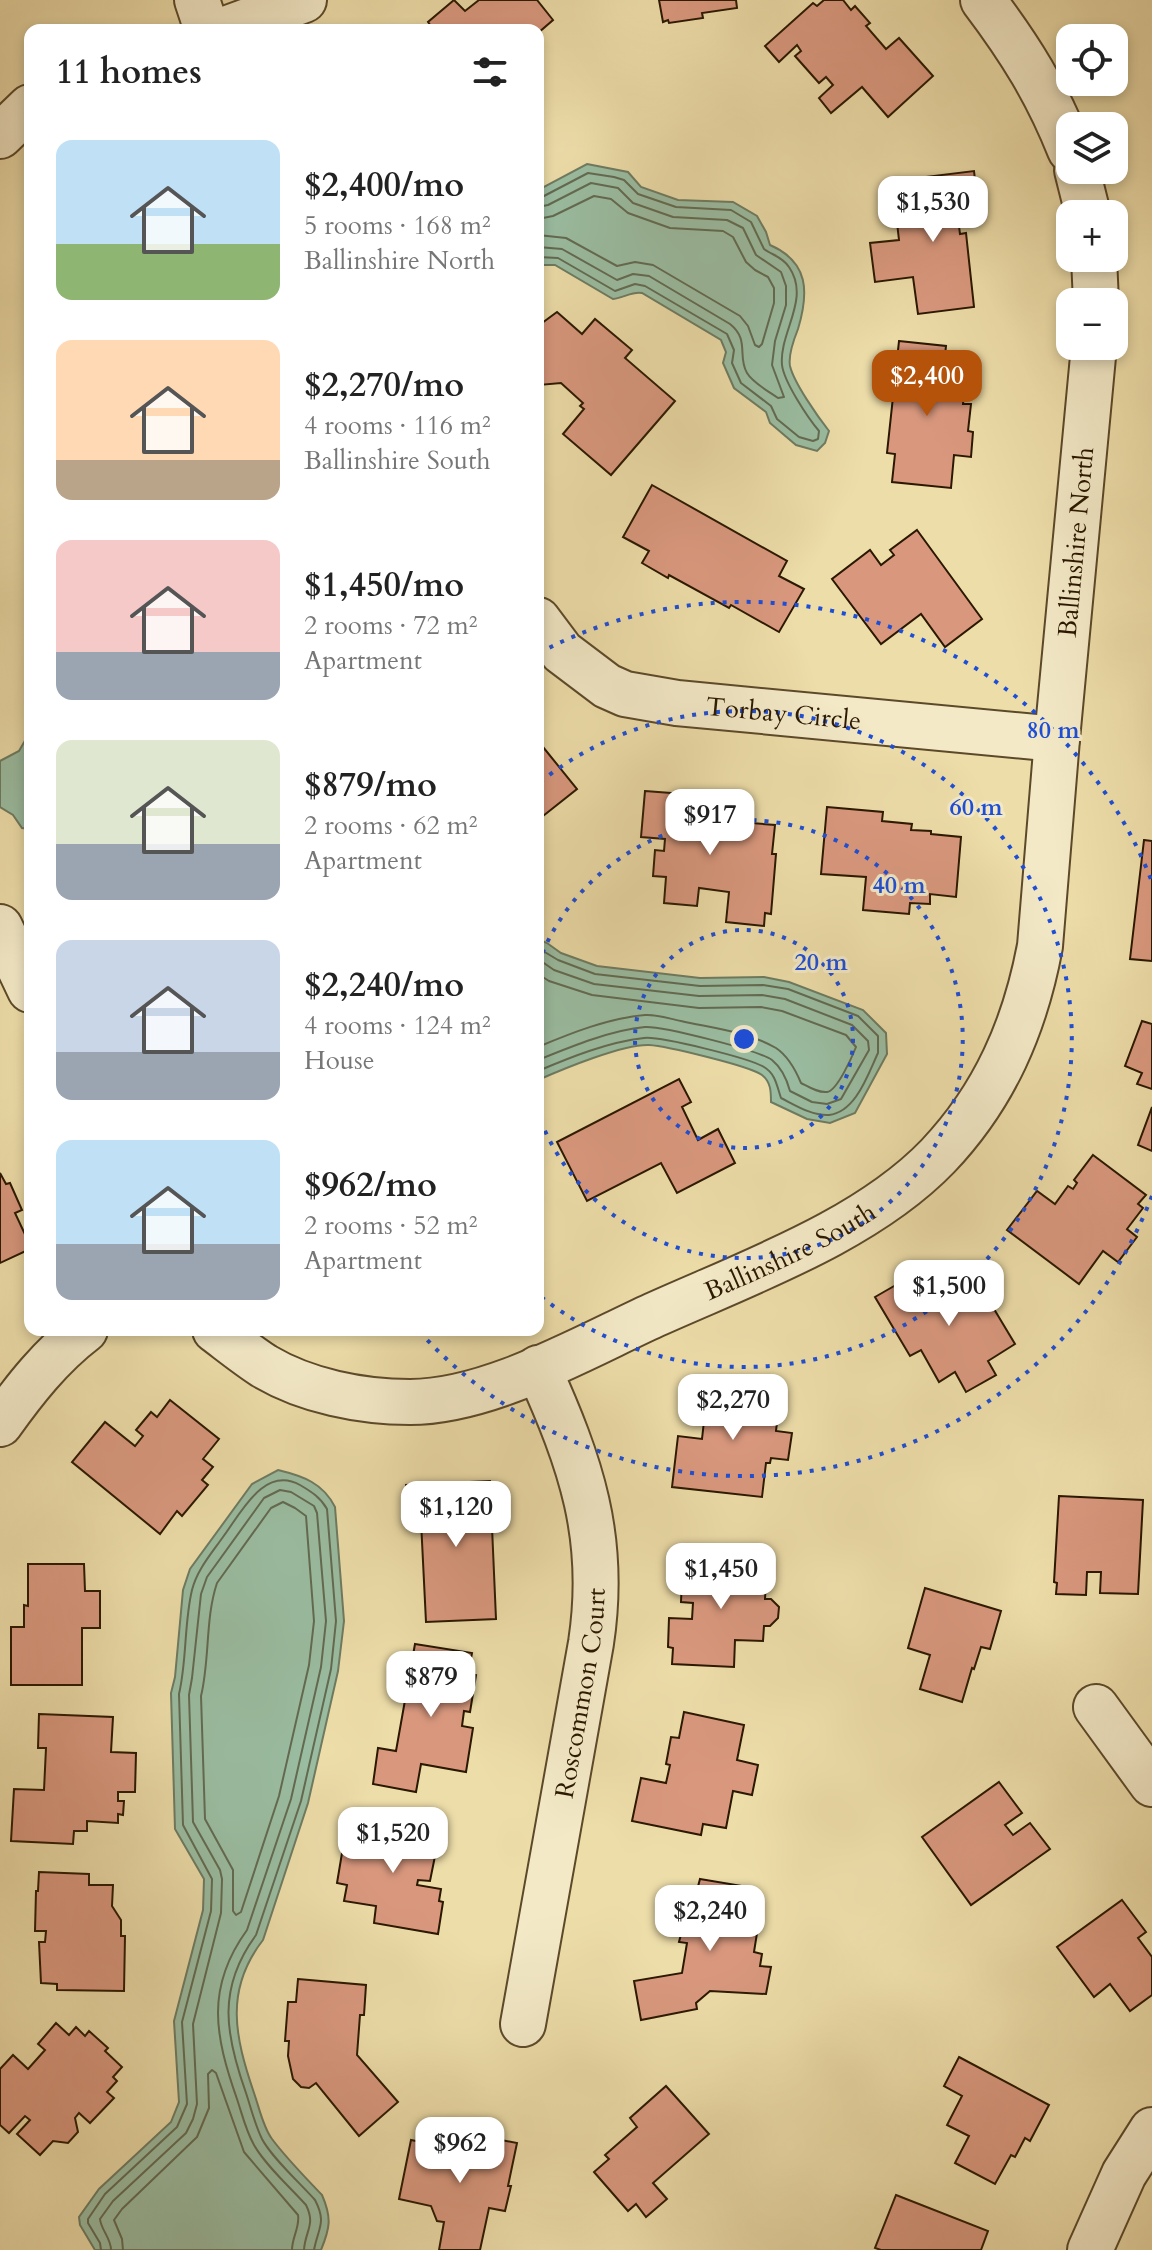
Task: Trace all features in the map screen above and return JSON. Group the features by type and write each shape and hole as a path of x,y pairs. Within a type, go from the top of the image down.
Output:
{"street":[{"path":"197,0 205,24"},
{"path":"239,24 304,0"},
{"path":"983,0 1034,74 1056,117"},
{"path":"0,136 24,113"},
{"name":"Ballinshire North","path":"1057,739 1093,360"},
{"name":"Torbay Circle","path":"544,628 562,652 607,686 625,694 677,703 1057,739"},
{"name":"Ballinshire South","path":"223,1336 265,1366 328,1391 378,1400 412,1402 480,1391 538,1368 828,1236 900,1190 949,1144 979,1104 1019,1029 1034,979 1042,930 1057,739"},
{"path":"0,927 24,977"},
{"path":"0,1424 40,1371 77,1336"},
{"name":"Roscommon Court","path":"523,2024 591,1643 596,1591 588,1502 565,1430 538,1368"},
{"path":"1096,1707 1152,1784"},
{"path":"1090,2250 1124,2174 1152,2130"}],"water":[{"path":"587,164 628,172 641,187 678,200 733,202 757,216 770,245 792,260 803,280 804,303 790,366 801,390 829,431 825,443 817,451 796,445 770,423 766,412 734,388 723,363 726,352 721,340 642,293 613,299 555,265 544,265 544,187"},
{"path":"24,742 24,828 13,815 0,807 0,761 19,751"},
{"path":"544,942 561,953 597,966 700,978 764,977 789,982 863,1010 886,1033 887,1054 855,1113 830,1123 807,1119 771,1102 771,1091 762,1075 707,1057 649,1045 609,1053 544,1078"},
{"path":"278,1470 318,1486 335,1507 344,1621 338,1671 308,1803 263,1940 242,1977 238,1996 238,2033 266,2129 284,2154 322,2195 328,2229 321,2250 95,2250 80,2225 79,2217 99,2189 171,2122 179,2102 174,2021 203,1910 204,1879 175,1829 171,1693 183,1590 190,1569 252,1484"}],"building":[{"path":"454,0 465,11 479,0 537,0 553,20 544,28 544,24 428,22"},
{"path":"659,0 736,0 737,8 702,13 703,18 669,23 668,20 663,22"},
{"path":"824,0 843,0 851,10 855,6 870,23 866,26 886,49 899,38 933,76 888,117 862,87 831,113 819,98 833,85 826,77 819,83 795,56 801,51 797,45 779,62 765,46 813,3 817,6"},
{"path":"974,171 980,223 959,226 960,234 966,233 974,307 918,314 913,277 875,282 870,243 899,240 896,214 906,214 904,195 927,192 925,177"},
{"path":"557,312 582,334 595,319 632,350 625,358 675,401 611,475 563,434 584,409 580,406 583,403 561,383 544,385 544,322"},
{"path":"899,341 946,346 942,383 965,385 963,404 971,404 968,431 973,432 971,457 954,455 951,488 892,482 895,454 887,453"},
{"path":"652,485 787,561 779,576 804,589 779,632 731,605 729,608 642,563 649,551 623,537"},
{"path":"917,530 982,619 945,647 921,614 881,644 832,579 870,550 881,565 894,555 890,550"},
{"path":"544,748 577,789 544,815"},
{"path":"645,791 710,796 707,836 737,839 739,822 775,825 771,914 765,913 764,926 726,922 729,892 699,888 697,906 664,903 666,877 653,876 655,850 664,851 665,839 641,837"},
{"path":"827,807 883,812 882,821 912,824 911,830 961,837 956,897 930,894 930,904 910,903 909,914 863,910 866,877 821,874"},
{"path":"1144,840 1152,841 1152,961 1130,959"},
{"path":"1142,1021 1152,1024 1152,1089 1137,1084 1142,1073 1125,1066"},
{"path":"679,1079 691,1102 682,1107 698,1140 718,1129 735,1163 677,1193 661,1163 587,1201 557,1142"},
{"path":"1152,1107 1152,1151 1138,1145"},
{"path":"1093,1155 1146,1195 1138,1204 1143,1208 1127,1229 1137,1237 1118,1262 1103,1251 1079,1284 1007,1230 1037,1191 1055,1204 1068,1186 1073,1189 1077,1183 1074,1180"},
{"path":"0,1173 6,1184 10,1183 22,1210 15,1213 24,1232 24,1252 0,1263"},
{"path":"915,1274 928,1297 944,1287 949,1295 980,1277 996,1302 991,1304 1015,1344 988,1361 996,1375 966,1392 955,1372 939,1382 921,1350 910,1356 875,1297"},
{"path":"712,1378 772,1384 770,1404 779,1405 776,1431 792,1433 788,1460 771,1458 770,1463 766,1463 762,1497 672,1487 678,1436 702,1439 704,1421 713,1422 714,1410 708,1409"},
{"path":"170,1400 219,1439 203,1459 213,1467 202,1480 208,1485 182,1516 177,1511 160,1534 72,1462 105,1422 135,1446 143,1436 136,1430 151,1412 157,1417"},
{"path":"490,1481 496,1619 426,1622 421,1521 408,1521 406,1485"},
{"path":"1059,1496 1143,1500 1138,1594 1100,1593 1101,1572 1087,1572 1086,1595 1056,1594"},
{"path":"710,1555 767,1563 765,1599 771,1599 779,1607 778,1618 770,1626 764,1626 763,1641 735,1640 734,1667 672,1664 673,1648 668,1647 669,1618 692,1619 693,1603 681,1602 687,1558 710,1560"},
{"path":"28,1564 84,1564 85,1591 100,1591 100,1628 82,1628 82,1685 11,1685 11,1627 24,1627 24,1605 28,1606"},
{"path":"925,1588 1001,1611 990,1649 981,1647 962,1702 920,1689 930,1655 908,1648"},
{"path":"415,1644 472,1653 468,1674 476,1675 470,1712 464,1711 462,1726 473,1728 466,1772 421,1764 416,1792 373,1784 378,1748 396,1751"},
{"path":"684,1712 744,1725 737,1760 758,1765 752,1795 733,1791 726,1828 703,1824 701,1835 632,1821 641,1778 666,1783 671,1737 679,1738"},
{"path":"39,1714 113,1717 111,1752 136,1753 135,1792 118,1792 118,1801 124,1801 123,1815 118,1814 118,1823 87,1821 87,1831 74,1831 73,1844 11,1841 14,1789 44,1790 46,1748 38,1748"},
{"path":"999,1782 1022,1813 1005,1825 1013,1835 1030,1823 1050,1849 971,1905 922,1837"},
{"path":"360,1818 431,1829 427,1850 436,1851 430,1881 418,1880 417,1885 441,1889 439,1901 443,1902 438,1934 374,1923 376,1906 344,1901 347,1885 337,1883 342,1853 353,1854"},
{"path":"39,1872 89,1874 89,1885 113,1885 112,1906 121,1920 121,1936 125,1936 124,1991 57,1990 57,1984 41,1983 39,1942 45,1942 46,1931 35,1931"},
{"path":"700,1879 754,1888 751,1905 758,1906 753,1932 757,1933 754,1952 762,1954 760,1966 771,1967 766,1994 710,1991 696,2003 697,2009 641,2020 634,1981 682,1973 687,1943 679,1942 687,1892 696,1894"},
{"path":"1122,1900 1146,1932 1138,1938 1152,1957 1152,1995 1130,2011 1110,1984 1094,1997 1057,1947"},
{"path":"298,1979 366,1985 357,2055 398,2102 359,2136 316,2083 309,2088 301,2087 293,2079 288,2056 289,2041 285,2041 288,2002 296,2002"},
{"path":"56,2023 69,2035 76,2027 85,2036 89,2031 108,2048 105,2051 122,2067 113,2077 117,2081 107,2092 114,2098 90,2123 79,2113 75,2118 78,2132 68,2143 53,2141 40,2155 17,2134 30,2120 25,2116 9,2133 0,2125 0,2069 13,2055 28,2069 45,2050 38,2044"},
{"path":"959,2057 1049,2105 1030,2141 1025,2138 1015,2157 1011,2155 995,2184 955,2163 969,2136 947,2125 962,2096 944,2086"},
{"path":"666,2086 709,2134 653,2183 667,2199 646,2217 636,2204 628,2211 594,2172 609,2159 605,2155 637,2127 630,2118"},
{"path":"448,2136 485,2144 486,2137 517,2143 505,2211 489,2208 480,2250 439,2250 444,2222 437,2221 431,2206 399,2199 411,2140 445,2147"},
{"path":"896,2195 988,2231 981,2250 875,2248"}]}
